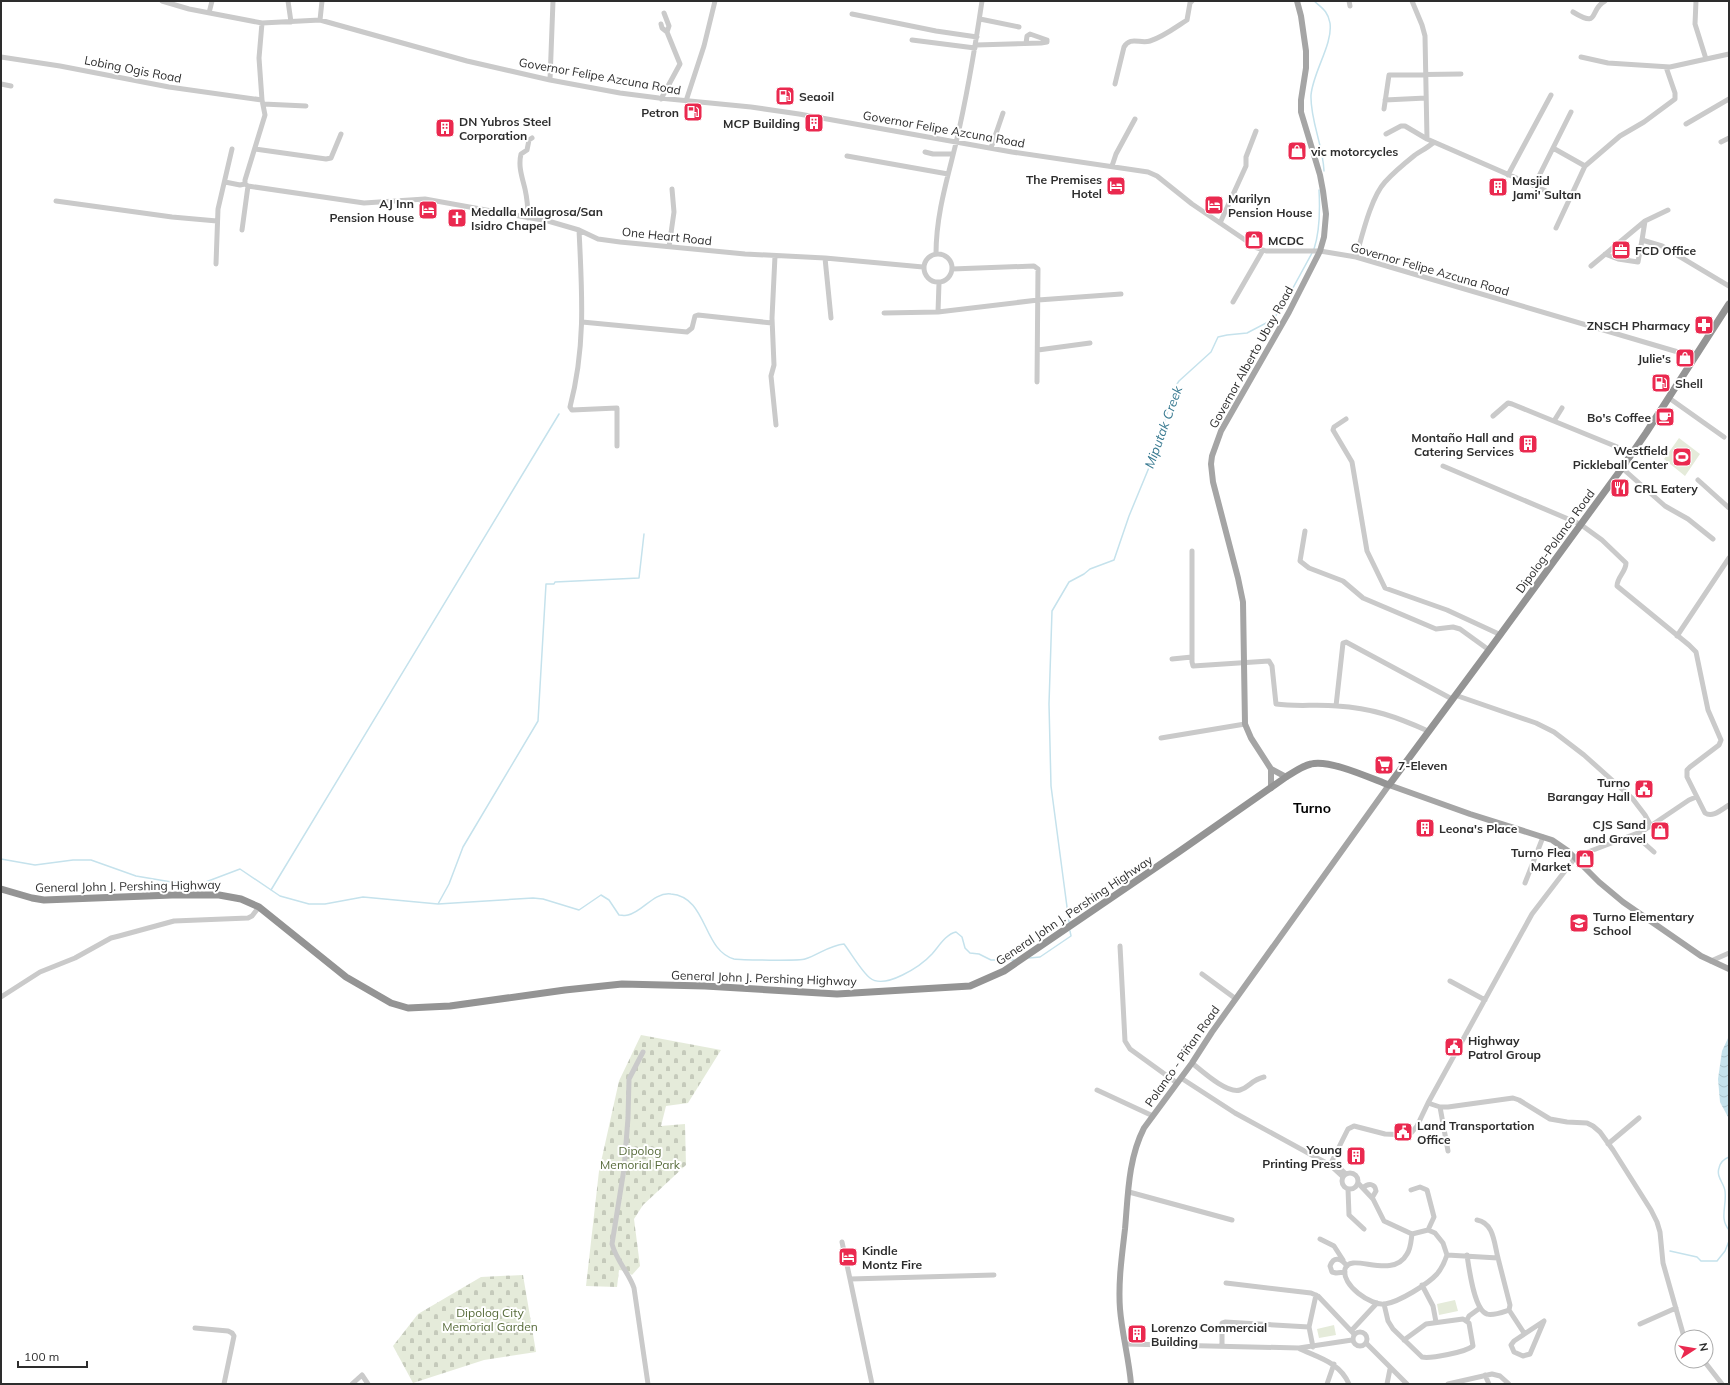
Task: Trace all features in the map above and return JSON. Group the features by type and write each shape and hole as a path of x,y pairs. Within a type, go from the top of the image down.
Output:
{"highway":[{"name":"Dipolog-Polanco Road","path":"1389,785 1622,468 1729,304"},
{"name":"General John J. Pershing Highway","path":"1,890 32,898 57,900 172,895 218,895 241,899 259,908 346,977 391,1003 408,1008 450,1006 565,990 622,984 704,986 837,994 970,986 1004,971 1286,777 1310,764 1320,763 1333,765 1389,785"}],"main road":[{"name":"Governor Alberto Ubay Road","path":"1286,777 1271,769 1251,738 1246,724 1242,598 1213,482 1211,464 1212,456 1221,431 1289,312 1318,251 1326,222 1325,202 1320,175 1301,112 1300,100 1306,68 1306,51 1301,16 1297,1"},
{"path":"1271,769 1271,788"},
{"name":"General John J. Pershing Highway","path":"1389,785 1543,837 1560,845 1599,882 1623,902 1653,924 1711,961 1729,969"},
{"name":"Polanco - Piñan Road","path":"1131,1384 1120,1296 1129,1192 1136,1148 1144,1128 1192,1063 1389,785"}],"street":[{"name":"Governor Felipe Azcuna Road","path":"162,1 209,13 262,23 320,20 466,61 550,80 661,99 751,107 799,114 991,148 1148,172 1157,176 1192,204 1257,248 1263,250 1318,251 1356,257 1695,356"},
{"path":"209,13 212,1"},
{"path":"288,1 291,22"},
{"path":"320,20 322,1"},
{"path":"550,80 553,1"},
{"path":"686,101 704,46 715,1"},
{"path":"936,254 938,216 976,47 982,1"},
{"path":"1115,84 1126,43 1132,40 1152,41 1187,20 1192,1"},
{"path":"1412,1 1425,36 1427,139"},
{"path":"1573,12 1586,20 1589,20 1594,15 1600,4 1606,1"},
{"path":"1696,1 1696,24 1706,59"},
{"path":"664,13 669,22 667,32"},
{"path":"852,14 936,31 977,37"},
{"path":"980,19 1019,27"},
{"path":"242,230 246,185 244,180 265,115 262,102 259,48 262,23"},
{"path":"661,24 662,28 667,32 680,64 661,99"},
{"path":"912,40 976,47 1026,43"},
{"path":"1581,57 1608,63 1646,64 1674,67 1729,54"},
{"name":"Lobing Ogis Road","path":"1,57 262,102 306,106"},
{"path":"1556,228 1585,166 1620,136 1650,118 1674,99 1675,93 1666,67"},
{"path":"1384,109 1389,75 1461,74"},
{"path":"1,84 10,86"},
{"path":"1508,174 1551,96"},
{"path":"1385,100 1426,98"},
{"path":"1686,124 1729,99"},
{"path":"1534,186 1571,112"},
{"path":"991,148 1002,113"},
{"path":"1112,166 1116,154 1135,119"},
{"path":"1386,134 1401,126 1405,126 1432,143 1546,190"},
{"path":"1220,223 1246,166 1246,157 1256,131"},
{"path":"254,149 326,159 330,158 341,134"},
{"path":"528,218 527,200 520,161 521,154 527,150 528,140 532,138"},
{"path":"1721,142 1729,138"},
{"path":"1356,257 1367,220 1379,189 1410,159 1432,143"},
{"path":"1553,148 1585,166"},
{"path":"216,264 217,221 232,149"},
{"path":"925,152 933,154 953,154"},
{"path":"847,156 948,174"},
{"name":"One Heart Road","path":"225,182 364,203 425,199 528,218 579,230 598,239 669,247 775,256 825,258 923,267"},
{"path":"669,247 674,212 672,189"},
{"path":"56,201 172,217 217,221"},
{"path":"1592,266 1645,221 1668,210"},
{"path":"1605,254 1618,259 1638,262 1645,221"},
{"path":"579,230 582,322 578,373 570,407 572,410 617,408 618,446"},
{"path":"1642,240 1662,246 1729,286"},
{"path":"1233,302 1263,250"},
{"path":"936,254 947,257 952,269 946,280 939,282 934,282 927,278 923,267 929,257 936,254"},
{"path":"775,256 772,323 774,366 771,376 776,425"},
{"path":"825,258 831,318"},
{"path":"952,269 1036,267 1038,272 1037,382"},
{"path":"938,312 939,282"},
{"path":"884,313 938,312 1038,300 1121,294"},
{"path":"582,322 688,332 692,328 695,316 698,315 772,323"},
{"path":"1038,350 1090,343"},
{"path":"1669,398 1724,437"},
{"path":"1493,416 1508,403 1632,453"},
{"path":"1554,421 1562,408"},
{"path":"1346,419 1334,427 1333,430 1352,462 1366,551 1385,588 1448,610 1500,635"},
{"path":"1443,466 1580,524 1602,540 1626,563 1626,568 1617,583 1617,586 1696,652 1708,710 1721,740 1718,745 1687,770 1687,777 1696,797 1707,815 1713,814 1729,805"},
{"path":"1622,468 1665,506 1688,519 1714,539"},
{"path":"1698,480 1729,508"},
{"path":"1305,531 1300,561 1305,566 1343,581 1363,598 1436,629 1453,627 1460,629 1489,650"},
{"path":"1192,552 1192,665 1271,662 1276,704 1360,708 1391,715 1428,731"},
{"path":"1677,636 1729,558"},
{"path":"1336,706 1343,643 1346,642 1453,697 1536,723 1554,732 1584,755 1632,798 1642,810 1651,826"},
{"path":"1172,658 1192,657"},
{"path":"1161,738 1246,724"},
{"path":"1331,1163 1348,1129 1354,1126 1385,1134 1407,1135 1417,1126 1428,1103 1536,909 1575,858 1635,835 1696,797"},
{"path":"1635,835 1654,852"},
{"path":"1525,883 1543,837"},
{"path":"1,997 40,972 75,958 115,937 174,921 248,918 252,916 259,908"},
{"path":"1120,946 1125,1041 1130,1049 1179,1081 1235,1113 1331,1163 1345,1175"},
{"path":"1711,961 1729,953"},
{"path":"1202,974 1236,999"},
{"path":"1450,981 1485,1000"},
{"path":"643,1052 629,1078 624,1169 612,1244 613,1249 630,1277 634,1288 648,1384"},
{"path":"1192,1063 1231,1090 1240,1090 1246,1087 1253,1080 1264,1077"},
{"path":"1097,1090 1153,1116"},
{"path":"1428,1103 1440,1107 1462,1106 1513,1098 1519,1100 1550,1119 1593,1126 1608,1144 1658,1222 1663,1262 1682,1329"},
{"path":"1440,1107 1448,1151"},
{"path":"1608,1144 1639,1118"},
{"path":"1345,1175 1351,1173 1355,1175 1358,1183 1372,1198 1384,1221 1412,1234 1428,1230 1439,1237 1447,1255"},
{"path":"1345,1175 1342,1184 1348,1189 1349,1215 1364,1229"},
{"path":"1348,1189 1354,1188 1358,1183"},
{"path":"1363,1188 1368,1185 1375,1186 1376,1191 1372,1198"},
{"path":"1411,1190 1420,1187 1427,1190 1434,1217 1428,1230"},
{"path":"1129,1192 1232,1220"},
{"path":"1477,1220 1484,1222 1489,1226 1510,1305 1509,1310 1524,1333"},
{"path":"1412,1234 1410,1249 1407,1255 1399,1262 1385,1267 1355,1262 1347,1266 1345,1272 1347,1281 1358,1293 1377,1303 1384,1304 1398,1299 1422,1285 1438,1273 1447,1255"},
{"path":"1320,1239 1330,1242 1334,1246 1347,1266"},
{"path":"842,1242 872,1384"},
{"path":"1447,1255 1498,1258"},
{"path":"1467,1255 1471,1282 1480,1308 1486,1314 1509,1310"},
{"path":"1343,1260 1338,1259 1330,1263 1330,1269 1336,1274 1345,1272"},
{"path":"850,1279 994,1275"},
{"path":"1226,1283 1307,1292 1316,1295 1353,1332"},
{"path":"1422,1285 1433,1306 1436,1322"},
{"path":"1313,1346 1309,1327 1316,1295"},
{"path":"1366,1343 1361,1346 1357,1346 1352,1340 1353,1332 1377,1303"},
{"path":"1384,1304 1388,1322 1393,1329 1422,1357 1426,1358 1469,1349 1473,1346 1469,1323 1467,1320"},
{"path":"1467,1320 1469,1316 1480,1308"},
{"path":"1640,1324 1676,1308"},
{"path":"1404,1340 1421,1327 1436,1322 1460,1319 1467,1320"},
{"path":"1222,1346 1222,1323 1225,1322 1309,1327"},
{"path":"1544,1322 1530,1354 1523,1356 1514,1352 1511,1345 1524,1333 1544,1322"},
{"path":"195,1328 228,1331 234,1336 224,1384"},
{"path":"1353,1332 1360,1331 1364,1333 1367,1336 1366,1343"},
{"path":"1126,1344 1299,1348 1352,1340"},
{"path":"1366,1343 1407,1384"},
{"path":"1299,1348 1334,1364 1342,1371 1349,1384"},
{"path":"1328,1384 1334,1364"},
{"path":"1387,1384 1390,1368"},
{"path":"1710,1369 1722,1384"},
{"path":"1448,1384 1485,1375 1497,1374 1509,1384"},
{"path":"352,1384 362,1375 368,1384"},
{"path":"1485,1375 1489,1384"}],"green space":[{"name":"Westfield Pickleball Center","path":"1679,438 1700,454 1685,476 1664,459"},
{"name":"Dipolog Memorial Park","path":"641,1035 721,1050 688,1103 666,1106 661,1126 685,1124 686,1165 643,1205 634,1219 640,1266 632,1275 626,1271 619,1270 617,1287 586,1286 599,1171 619,1081"},
{"name":"Dipolog City Memorial Garden","path":"523,1275 536,1352 484,1360 413,1383 393,1346 418,1314 481,1277"},
{"path":"1455,1300 1458,1311 1439,1315 1437,1304"},
{"path":"1334,1325 1336,1335 1319,1338 1317,1329"}],"water":[{"path":"1729,1036 1729,1119 1720,1102 1718,1079 1722,1051"}],"waterway":[{"name":"Miputak Creek","path":"1314,1 1326,13 1330,23 1329,40 1315,77 1311,95 1312,114 1324,171"},
{"name":"Miputak Creek","path":"1314,249 1318,227 1319,190"},
{"path":"1069,922 1051,786 1049,704 1052,611 1069,582 1090,569 1114,560 1129,516 1155,453 1175,387 1179,381 1211,352 1218,337 1247,333 1272,320 1282,308 1312,253"},
{"path":"271,890 559,414"},
{"path":"438,904 449,884 463,847 538,721 546,584 554,584 555,582 639,578 644,534"},
{"path":"1,859 35,865 73,860 91,860 136,876 195,886 240,869 280,896 309,904 325,904 363,897 438,904 533,898 543,899 579,910 601,895 609,900 619,915 626,915 639,910 659,896 671,894 683,897 692,904 716,945 724,954 734,959 801,960 834,946 844,944 870,978 877,981 893,979 912,970 927,959 949,935 956,932 962,937 965,948 970,953 979,954 991,960 1014,960"},
{"path":"1029,958 1040,957 1071,936 1070,931"},
{"path":"1729,1157 1721,1163 1718,1171 1725,1191 1724,1221 1729,1230"},
{"path":"1670,1251 1697,1257 1701,1261 1717,1261 1725,1251 1729,1241"}],"place":[{"name":"Seaoil","path":"785,96"},
{"name":"Petron","path":"693,112"},
{"name":"MCP Building","path":"814,123"},
{"name":"DN Yubros Steel Corporation","path":"445,128"},
{"name":"vic motorcycles","path":"1297,151"},
{"name":"The Premises Hotel","path":"1116,186"},
{"name":"Masjid Jami' Sultan","path":"1498,187"},
{"name":"Marilyn Pension House","path":"1214,205"},
{"name":"AJ Inn Pension House","path":"428,210"},
{"name":"Medalla Milagrosa/San Isidro Chapel","path":"457,218"},
{"name":"MCDC","path":"1254,240"},
{"name":"FCD Office","path":"1621,250"},
{"name":"ZNSCH Pharmacy","path":"1704,325"},
{"name":"Julie's","path":"1685,358"},
{"name":"Shell","path":"1661,383"},
{"name":"Bo's Coffee","path":"1665,417"},
{"name":"Montaño Hall and Catering Services","path":"1528,444"},
{"name":"Westfield Pickleball Center","path":"1682,457"},
{"name":"CRL Eatery","path":"1620,488"},
{"name":"7-Eleven","path":"1384,765"},
{"name":"Turno Barangay Hall","path":"1644,789"},
{"name":"Leona's Place","path":"1425,828"},
{"name":"CJS Sand and Gravel","path":"1660,831"},
{"name":"Turno Flea Market","path":"1585,859"},
{"name":"Turno Elementary School","path":"1579,923"},
{"name":"Highway Patrol Group","path":"1454,1047"},
{"name":"Land Transportation Office","path":"1403,1132"},
{"name":"Young Printing Press","path":"1356,1156"},
{"name":"Kindle Montz Fire","path":"848,1257"},
{"name":"Lorenzo Commercial Building","path":"1137,1334"}],"district":[{"name":"Turno","path":"1312,808"}]}
